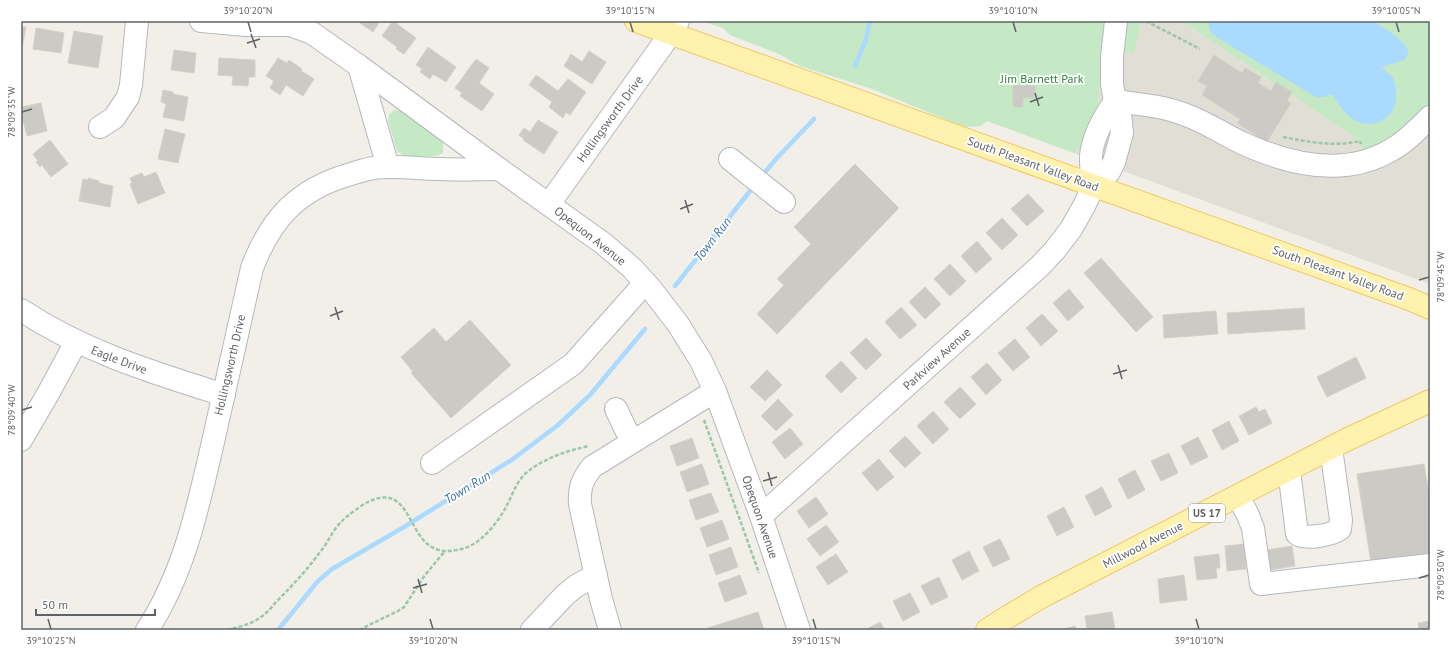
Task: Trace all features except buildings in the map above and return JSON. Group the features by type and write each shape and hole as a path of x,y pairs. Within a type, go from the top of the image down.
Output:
{"main road":[{"name":"South Pleasant Valley Road","path":"636,21 674,27 1094,185 1409,299 1430,308"},
{"path":"1409,299 1425,315 1430,323"},
{"name":"Millwood Avenue","path":"987,630 1000,620 1041,597 1331,448 1430,401"}],"street":[{"path":"100,127 114,118 128,97 131,86 137,21"},
{"name":"Opequon Avenue","path":"201,21 246,25 290,25 312,33 604,244 632,268 646,283 678,324 701,361 706,396 761,516 799,630"},
{"path":"1094,185 1109,172 1114,162 1122,133 1120,114 1115,100 1112,84 1112,58 1116,21"},
{"name":"Hollingsworth Drive","path":"549,204 674,27"},
{"path":"359,66 388,167"},
{"path":"1115,100 1171,110 1186,115 1239,142 1274,157 1295,162 1319,165 1338,166 1356,164 1379,157 1405,141 1430,117"},
{"path":"730,159 784,202"},
{"name":"Hollingsworth Drive","path":"147,630 166,596 180,563 196,514 252,268 261,246 282,214 293,203 313,189 336,179 373,168 388,167 443,170 499,169"},
{"name":"Parkview Avenue","path":"761,516 1040,266 1055,250 1071,229 1094,185"},
{"path":"432,463 573,364 646,283"},
{"name":"Eagle Drive","path":"21,310 43,325 103,354 158,374 224,395"},
{"path":"21,440 76,342"},
{"path":"610,630 601,599 580,504 580,492 583,478 592,467 706,396"},
{"path":"616,409 626,430 634,441"},
{"path":"1289,470 1297,534 1303,537 1335,533 1340,529 1341,520 1331,448"},
{"path":"1238,497 1253,528 1261,584 1430,565"},
{"path":"532,630 571,590 596,576"}],"path":[{"path":"1146,21 1200,49"},
{"path":"1277,136 1318,143 1335,144 1360,141 1362,147"},
{"path":"706,396 760,578"},
{"path":"228,630 245,625 261,617 306,570 341,522 367,503 388,497 395,500 403,506 423,540 437,550 459,550 472,545 486,534 497,522 516,486 525,474 554,456 596,444"},
{"path":"359,630 398,612 404,607 425,575 445,551"}],"shaded area":[{"path":"1141,21 1182,21 1360,141 1364,153 1400,133 1430,102 1430,284 1074,153 1083,144 1098,104 1104,49 1134,53"}],"green space":[{"name":"Jim Barnett Park","path":"702,21 1141,21 1134,53 1104,49 1098,104 1083,145 1074,153 987,121 981,126 964,127 872,89 800,66 781,55 730,35 723,28"},
{"path":"1182,21 1430,21 1430,102 1400,133 1364,153 1360,141"},
{"path":"394,110 402,111 443,141 443,153 436,156 409,156 403,155 397,151 388,121 389,115"}],"water":[{"path":"1208,21 1373,21 1399,39 1409,54 1404,60 1382,67 1393,78 1395,83 1396,102 1393,109 1384,120 1377,123 1362,123 1354,120 1347,115 1332,94 1324,97 1316,97 1218,38 1210,31"}],"waterway":[{"name":"Town Run","path":"855,66 866,40 870,21"},
{"name":"Town Run","path":"766,171 814,119"},
{"name":"Town Run","path":"675,286 750,191"},
{"name":"Town Run","path":"278,630 318,581 332,569 404,527 513,459 558,425 590,395 645,329"}]}
